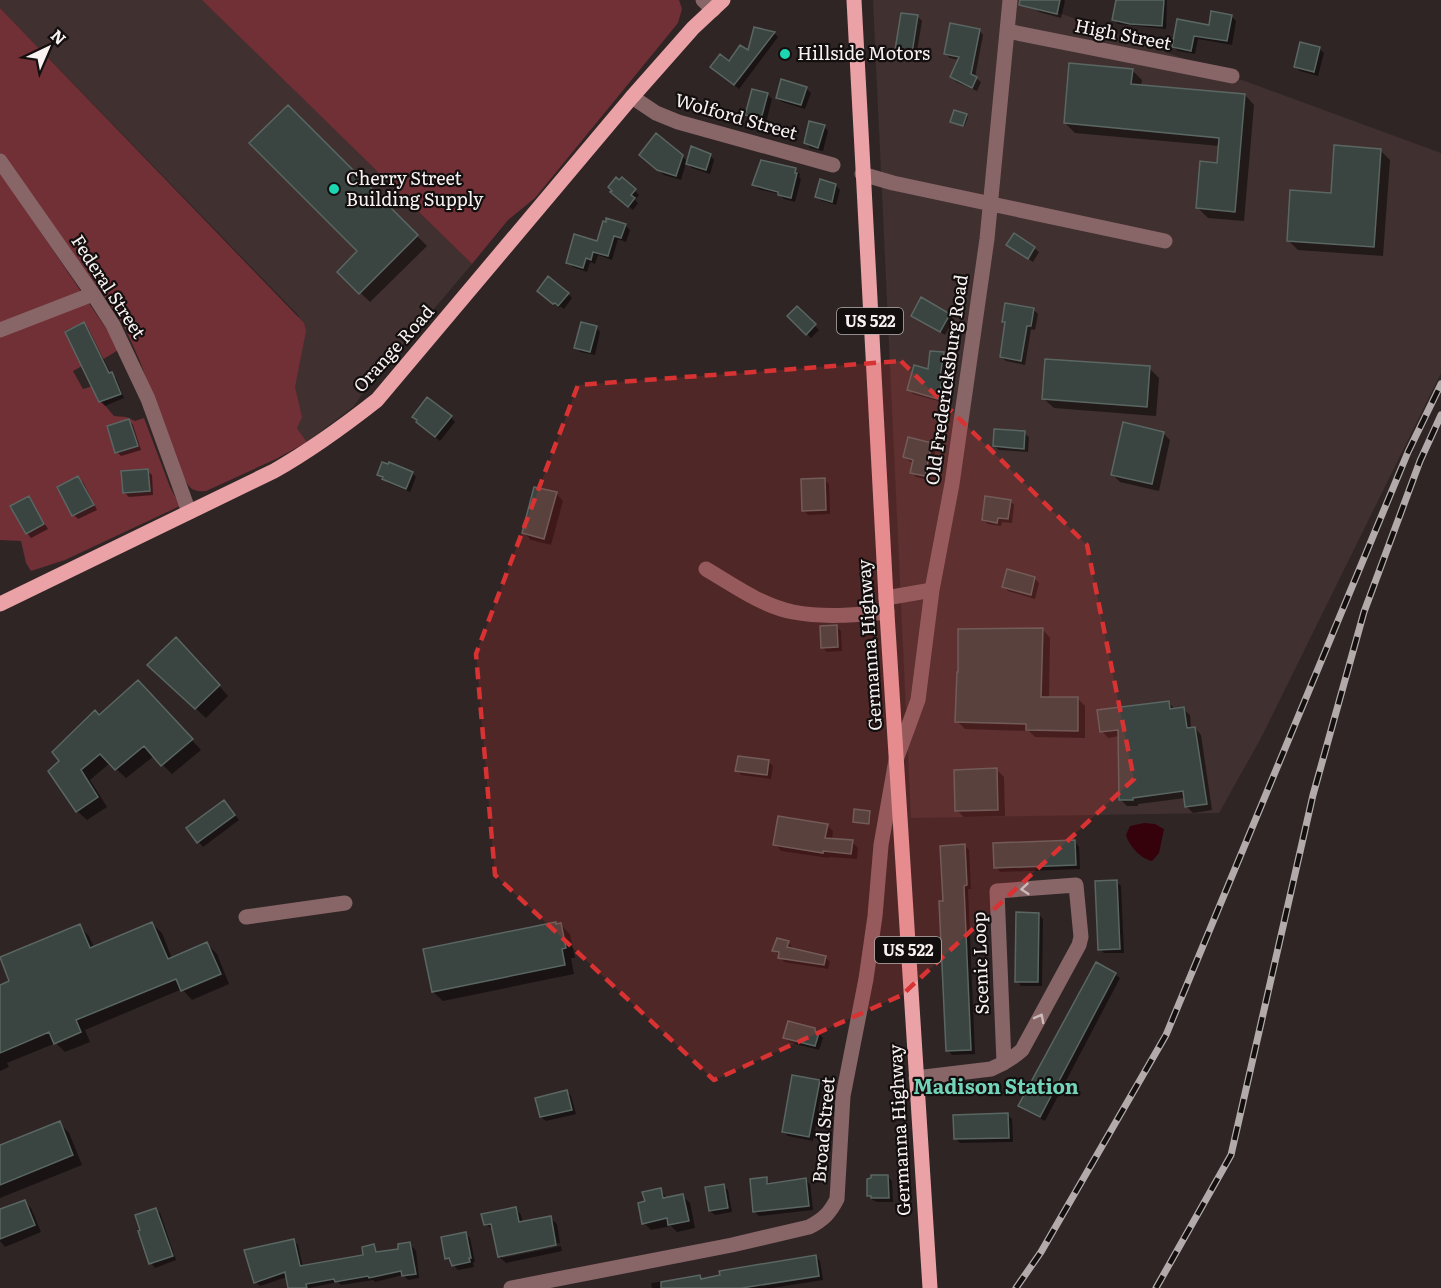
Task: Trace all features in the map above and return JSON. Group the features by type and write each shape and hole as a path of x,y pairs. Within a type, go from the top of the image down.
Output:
{"main road":[{"path":"848,0 855,30"},
{"path":"855,30 856,0"},
{"name":"Orange Road","path":"0,604 274,471 339,431 377,400 713,3"},
{"name":"Germanna Highway","path":"855,30 886,605 930,1288"}],"street":[{"name":"Old Fredericksburg Road","path":"897,760 918,700 932,590 952,484 987,239 1010,0"},
{"name":"High Street","path":"1007,31 1232,76"},
{"name":"Wolford Street","path":"632,97 656,113 678,122 833,165"},
{"name":"Federal Street","path":"0,161 113,325 134,365 148,399 189,512"},
{"path":"862,174 893,183 1165,241"},
{"path":"0,330 93,294"},
{"path":"706,569 757,599 792,612 837,616 886,605 932,590"},
{"name":"Broad Street","path":"511,1288 732,1245 810,1227 830,1212 837,1199 843,1096 866,979 875,916 880,854 897,760"},
{"name":"Scenic Loop","path":"916,1078 986,1070 1004,1063 1025,1046 1079,945 1081,937 1076,885 997,891 1004,1063"},
{"path":"246,918 345,903"}],"highlighted area":[{"path":"901,361 1087,545 1134,779 902,995 714,1080 495,875 476,654 578,385"}],"shaded area":[{"path":"0,0 240,0 221,18 472,264 353,407 307,442 272,392 299,316 0,8"},
{"path":"202,0 679,0 682,9 678,23 535,198 508,220 472,264"},
{"path":"873,0 1024,0 1441,153 1441,373 1261,738 1219,813 911,818"},
{"path":"0,8 304,323 306,331 295,387 302,417 297,428 307,442 206,491 193,490 188,485 124,326 0,153"},
{"path":"0,172 120,349 102,360 84,322 65,331 82,366 73,371 83,389 93,386 98,401 103,403 114,416 126,417 135,421 144,418 170,487 180,506 65,560 31,571 26,563 21,541 0,540"},
{"path":"1144,823 1155,824 1164,829 1159,853 1152,861 1136,851 1126,835 1130,826"}],"building":[{"path":"1020,0 1060,0 1057,14 1019,5"},
{"path":"1116,0 1164,0 1162,26 1130,24 1112,20"},
{"path":"1211,11 1232,15 1227,41 1194,36 1191,51 1172,47 1177,19 1209,25"},
{"path":"901,13 918,15 912,53 895,50"},
{"path":"950,23 980,29 971,74 977,77 972,88 950,77 959,57 944,54"},
{"path":"754,27 775,32 734,85 710,67 720,54 729,61 740,45 748,50"},
{"path":"1300,42 1320,47 1314,72 1294,67"},
{"path":"1069,63 1133,69 1131,84 1245,94 1235,212 1196,208 1200,161 1217,163 1219,138 1064,123"},
{"path":"781,79 807,87 801,105 776,98"},
{"path":"752,89 768,93 761,119 745,115"},
{"name":"Cherry Street Building Supply","path":"288,105 418,235 359,294 337,272 357,251 249,143"},
{"path":"954,110 967,114 963,126 950,122"},
{"path":"809,121 825,125 818,148 804,143"},
{"path":"656,133 683,155 676,176 657,170 639,155"},
{"path":"1334,145 1381,149 1374,247 1287,241 1290,190 1331,193"},
{"path":"691,146 711,154 706,170 686,164"},
{"path":"761,160 796,168 795,173 797,173 791,198 752,185"},
{"path":"616,177 619,180 622,177 636,189 631,195 635,198 628,207 610,192 612,191 608,187"},
{"path":"820,179 836,184 832,202 815,197"},
{"path":"606,218 626,224 621,238 614,236 608,256 593,252 591,260 586,258 583,268 566,263 574,234 597,241"},
{"path":"1014,233 1035,247 1028,259 1006,245"},
{"path":"548,276 569,293 558,306 537,291"},
{"path":"921,297 950,314 940,332 911,316"},
{"path":"1005,303 1034,308 1031,326 1027,326 1021,361 1000,357"},
{"path":"797,306 816,324 806,335 787,316"},
{"path":"84,322 109,373 112,372 121,394 99,402 65,332"},
{"path":"581,322 597,326 590,352 574,348"},
{"path":"930,351 944,352 940,377 943,378 938,399 907,390 914,365 928,369"},
{"path":"1045,359 1150,366 1147,407 1042,399"},
{"path":"427,397 452,416 435,437 412,417"},
{"path":"129,419 138,446 115,453 107,426"},
{"path":"1123,422 1164,432 1152,484 1111,475"},
{"path":"994,429 1025,431 1024,449 993,446"},
{"path":"908,437 932,443 925,476 910,473 913,460 903,457"},
{"path":"382,462 388,464 389,462 413,472 406,489 377,475"},
{"path":"148,469 150,491 123,493 121,471"},
{"path":"78,476 94,505 72,516 57,487"},
{"path":"825,478 826,510 802,511 801,479"},
{"path":"534,487 557,492 544,539 522,533"},
{"path":"29,496 44,524 26,534 10,506"},
{"path":"985,496 1011,500 1008,519 998,518 997,523 982,520"},
{"path":"1007,569 1035,577 1031,595 1002,587"},
{"path":"837,625 838,647 821,648 820,626"},
{"path":"1043,628 1041,697 1078,697 1078,731 1026,730 1026,724 955,722 958,629"},
{"path":"176,637 220,685 195,709 147,665"},
{"path":"138,680 193,739 161,766 144,746 115,770 100,754 81,770 98,797 76,812 48,771 59,761 52,752 95,710 99,715"},
{"path":"1169,701 1170,709 1184,707 1187,728 1195,727 1207,804 1185,807 1183,791 1133,798 1133,800 1119,800 1118,730 1100,732 1097,710"},
{"path":"738,756 769,760 767,775 735,771"},
{"path":"997,768 998,810 955,811 954,770"},
{"path":"224,800 235,815 197,843 186,828"},
{"path":"854,809 870,811 869,824 853,822"},
{"path":"778,816 828,824 825,838 853,840 851,854 823,851 823,853 773,845"},
{"path":"1075,840 1076,865 994,868 993,843"},
{"path":"965,844 967,885 964,886 971,1050 946,1051 939,901 943,901 940,846"},
{"path":"1117,880 1120,949 1098,950 1095,881"},
{"path":"1016,912 1039,913 1038,982 1015,982"},
{"path":"152,922 168,959 207,942 221,974 181,991 176,979 76,1020 81,1032 54,1044 49,1032 0,1053 0,985 9,981 0,957 80,924 90,948"},
{"path":"556,922 556,924 561,923 566,948 562,949 565,965 432,992 423,949"},
{"path":"777,938 789,941 787,947 826,956 824,965 778,958 779,952 772,951"},
{"path":"1096,962 1116,973 1040,1117 1018,1106"},
{"path":"788,1021 815,1028 815,1031 819,1033 815,1046 783,1038"},
{"path":"792,1075 820,1080 809,1137 782,1132"},
{"path":"567,1090 572,1110 540,1117 535,1098"},
{"path":"1008,1113 1009,1138 954,1139 953,1115"},
{"path":"60,1121 73,1155 0,1185 0,1145"},
{"path":"871,1175 888,1175 889,1198 867,1196 867,1179 871,1178"},
{"path":"767,1177 767,1184 806,1178 809,1206 753,1212 750,1179"},
{"path":"724,1184 728,1208 709,1211 705,1187"},
{"path":"661,1188 663,1198 683,1194 689,1221 668,1225 667,1218 642,1224 638,1203 645,1201 642,1192"},
{"path":"25,1200 35,1225 0,1239 0,1209"},
{"path":"516,1207 519,1222 551,1216 556,1245 498,1257 491,1224 484,1225 481,1214"},
{"path":"156,1208 173,1256 149,1264 135,1215"},
{"path":"466,1232 470,1262 452,1266 449,1258 445,1259 441,1237"},
{"path":"294,1239 300,1266 363,1255 362,1247 374,1244 376,1252 398,1249 398,1244 410,1242 416,1274 402,1276 401,1271 369,1278 368,1276 335,1282 334,1279 306,1284 307,1288 288,1288 285,1272 254,1283 244,1250"},
{"path":"816,1255 819,1276 742,1288 661,1288 661,1282 700,1275 701,1279 720,1275 719,1271"}],"railway":[{"path":"1016,1288 1041,1252 1166,1035 1408,452 1441,384"},
{"path":"1156,1288 1231,1155 1313,795 1364,612 1420,461 1441,415"}],"place":[{"name":"Hillside Motors","path":"785,54"},
{"name":"Cherry Street Building Supply","path":"334,189"}],"district":[{"name":"Madison Station","path":"996,1087"}]}
